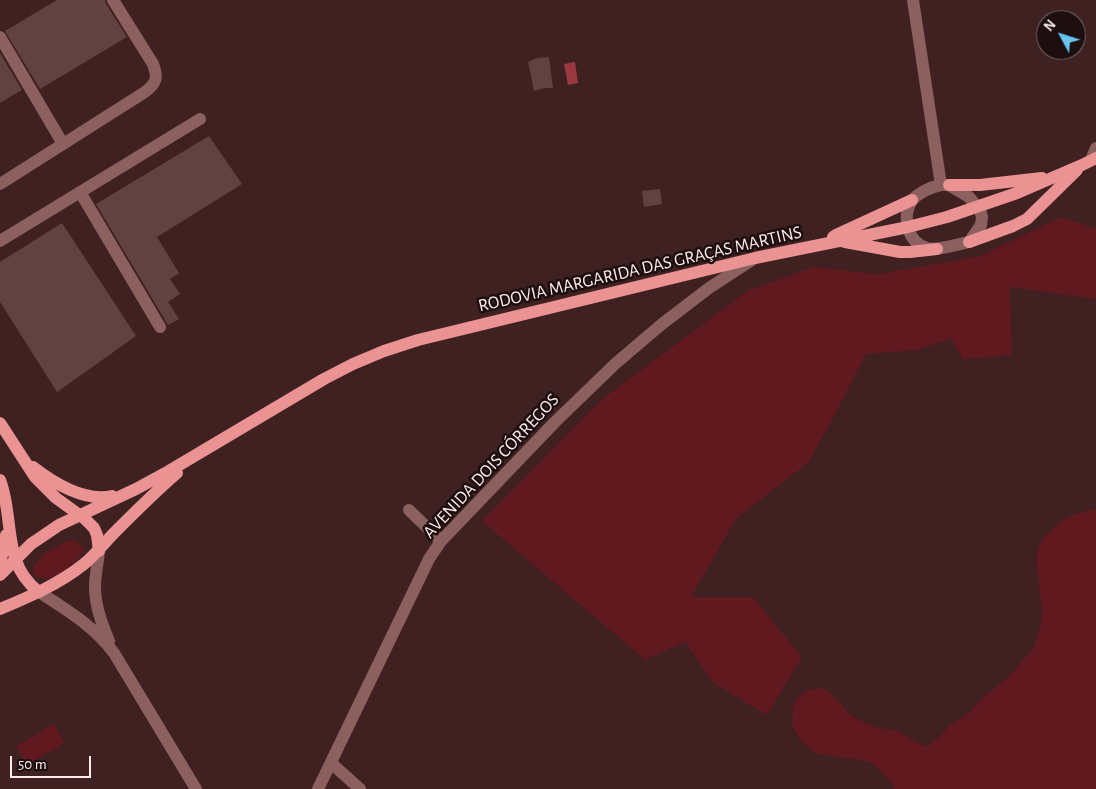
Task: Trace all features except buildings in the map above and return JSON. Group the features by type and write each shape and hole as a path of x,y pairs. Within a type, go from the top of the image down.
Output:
{"main road":[{"path":"969,242 1027,219 1091,158"},
{"name":"RODOVIA MARGARIDA DAS GRAÇAS MARTINS","path":"0,575 31,544 59,526 136,489 206,450 324,379 384,351 428,338 755,258 947,217 1017,193 1057,176 1091,158"},
{"path":"945,185 980,185 1057,176"},
{"path":"912,200 836,235 831,242 900,252 937,249"},
{"path":"0,423 34,477 61,502 94,528 100,551"},
{"name":"RODOVIA MARGARIDA DAS GRAÇAS MARTINS","path":"0,609 39,592 66,577 100,551 117,530 153,494 206,450"},
{"path":"22,457 50,480 86,496 104,498 136,489"},
{"path":"0,480 15,559 21,573 39,592"},
{"path":"0,562 8,520"}],"street":[{"path":"0,184 152,87 155,82 153,64 113,0"},
{"path":"913,0 945,185"},
{"path":"0,37 63,144"},
{"path":"0,241 200,119"},
{"path":"945,185 969,196 978,206 982,217 981,225 969,242 937,249 926,248 912,237 906,220 908,209 912,200 928,188 945,185"},
{"path":"80,192 160,327"},
{"name":"AVENIDA DOIS CÓRREGOS","path":"318,789 429,559 441,541 615,364 662,324 709,288 755,258"},
{"path":"409,510 441,541"},
{"path":"100,551 96,575 96,595 100,618 114,652"},
{"path":"39,592 88,625 107,643 196,789"},
{"path":"330,763 360,789"}],"shaded area":[{"path":"575,62 578,83 568,85 564,64"},
{"path":"1061,217 1096,229 1096,299 1010,287 1012,355 963,359 951,338 918,350 866,354 809,462 736,519 691,597 753,597 802,657 767,715 713,683 685,642 645,660 482,521 601,400 747,291 813,267 878,274 980,256"},
{"path":"1096,509 1096,789 895,789 885,775 870,762 815,753 800,740 792,725 793,704 806,690 824,688 839,701 849,714 863,722 879,728 897,731 926,747 939,737 952,723 967,715 980,700 1007,678 1033,649 1039,632 1042,614 1036,557 1041,541 1067,517"},
{"path":"67,541 77,542 85,549 78,558 57,575 44,578 35,576 32,569 42,555"},
{"path":"54,724 65,743 27,765 16,746"}]}
